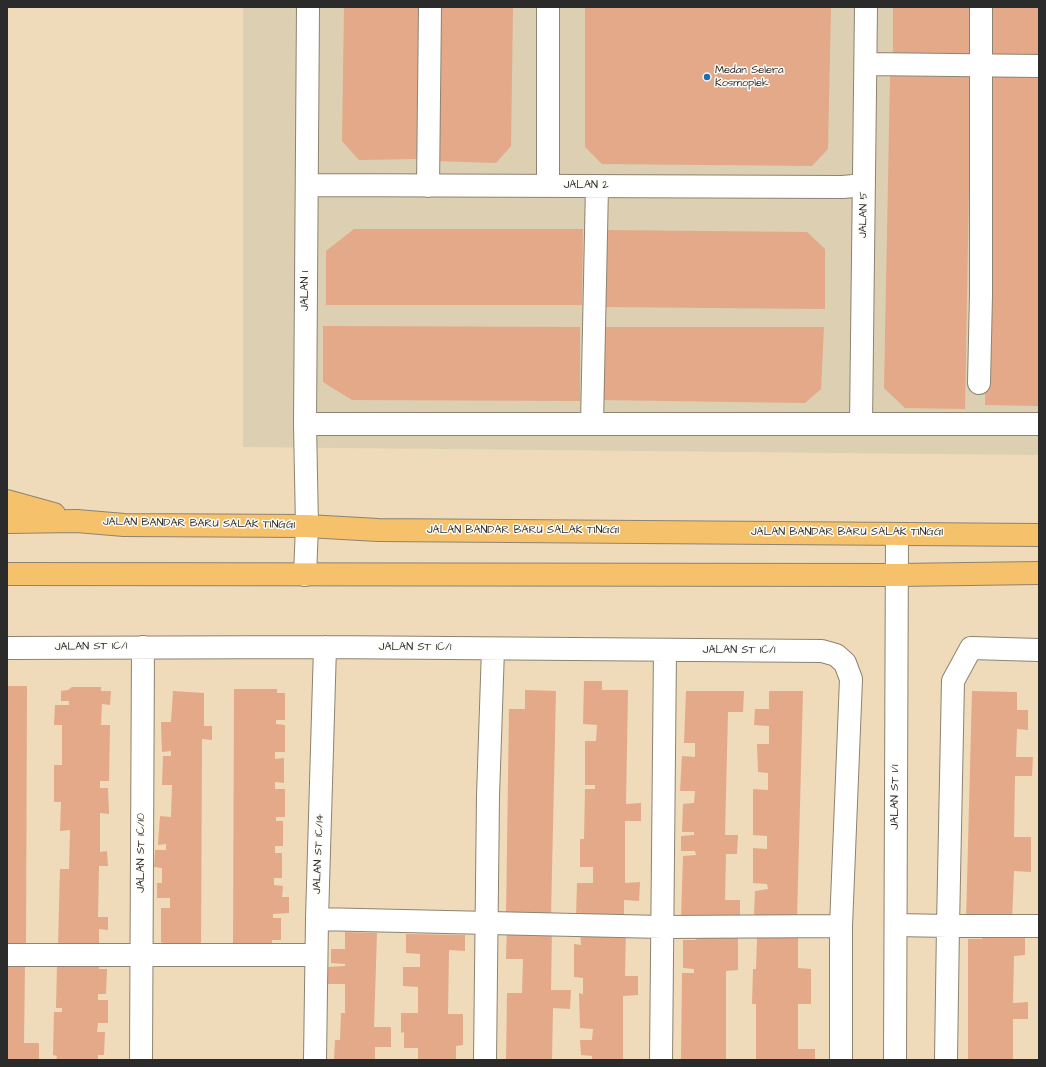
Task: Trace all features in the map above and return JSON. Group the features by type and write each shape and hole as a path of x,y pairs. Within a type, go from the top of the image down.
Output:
{"main road":[{"path":"7,501 77,521"},
{"name":"JALAN BANDAR BARU SALAK TINGGI","path":"7,522 77,521 124,525 307,526 378,530 1039,535"},
{"path":"7,574 897,575 1039,573"}],"street":[{"name":"JALAN 1","path":"305,575 307,526 305,424 308,7"},
{"path":"428,186 430,7"},
{"path":"548,7 548,186"},
{"name":"JALAN 5","path":"861,424 866,7"},
{"path":"979,383 981,295 981,7"},
{"path":"866,64 1039,66"},
{"name":"JALAN 2","path":"307,185 844,187 864,185"},
{"path":"592,424 597,186"},
{"path":"305,424 1039,424"},
{"name":"JALAN ST 1/1","path":"895,1060 897,534"},
{"name":"JALAN ST 1C/10","path":"141,1060 143,647"},
{"name":"JALAN ST 1C/1","path":"7,648 325,647 822,651 836,655 845,663 851,679 841,926"},
{"name":"JALAN ST 1C/14","path":"315,1060 316,955 325,647"},
{"path":"946,1060 953,681 971,648 1039,650"},
{"path":"485,1060 488,923 488,796 493,649"},
{"path":"661,1060 665,650"},
{"path":"317,919 662,927 841,926 841,1060"},
{"path":"896,925 1039,926"},
{"path":"7,954 316,955"}],"shaded area":[{"path":"243,7 1039,7 1039,455 243,447"}],"building":[{"path":"344,7 418,7 418,159 359,160 342,141"},
{"path":"439,7 513,7 511,146 496,163 437,161"},
{"name":"Medan Selera Kosmoplek","path":"585,7 831,7 828,149 812,166 602,164 585,147"},
{"path":"893,7 972,7 972,57 893,57"},
{"path":"987,7 1039,7 1039,58 987,57"},
{"path":"989,73 1039,73 1039,406 985,405"},
{"path":"890,76 971,77 965,409 905,408 884,388"},
{"path":"354,229 583,229 582,305 326,305 326,251"},
{"path":"603,230 807,232 825,249 825,309 602,307"},
{"path":"323,326 580,327 580,401 352,400 323,382"},
{"path":"601,327 824,327 821,389 805,403 599,400"},
{"path":"584,681 602,681 602,690 628,690 626,804 641,803 641,821 625,821 625,883 640,882 639,901 624,900 624,918 576,918 577,883 593,883 593,867 580,867 580,839 584,839 585,789 595,789 595,785 585,785 585,741 596,741 597,725 583,724"},
{"path":"7,686 27,686 26,945 7,944"},
{"path":"72,687 101,687 101,691 111,691 110,705 102,704 101,725 110,725 109,781 100,781 100,788 108,788 109,814 100,813 100,852 107,851 108,866 99,866 98,917 108,917 108,930 99,929 99,946 58,946 60,869 69,869 70,830 60,831 61,802 54,802 54,765 62,765 62,725 54,725 55,705 69,705 69,701 61,701 61,691 68,690"},
{"path":"234,689 277,689 277,693 285,693 285,720 276,720 276,724 285,725 285,752 275,752 275,759 284,758 284,783 275,782 275,789 285,789 285,817 276,817 276,821 283,821 283,846 275,846 275,853 282,853 282,878 274,878 274,885 283,886 282,897 289,897 289,913 273,914 273,918 281,918 281,940 272,940 272,946 233,947"},
{"path":"525,690 556,691 551,915 506,916 509,709 525,709"},
{"path":"173,691 204,693 204,726 212,726 212,740 202,739 201,946 171,947 161,942 161,908 170,908 170,898 157,898 157,883 162,883 162,868 154,867 155,850 166,850 166,844 158,845 160,816 171,817 172,785 162,785 163,756 171,756 171,751 162,752 161,722 171,722"},
{"path":"686,691 744,691 743,712 728,712 725,835 738,835 737,854 726,854 725,900 740,900 740,917 681,919 683,856 696,855 695,851 681,851 681,836 694,835 694,832 682,832 683,804 694,803 695,791 680,791 682,756 695,757 695,743 684,743"},
{"path":"769,691 803,691 797,919 754,916 755,891 768,889 767,884 753,883 753,848 767,849 767,836 753,835 753,789 768,790 768,773 758,772 757,744 769,744 769,726 754,725 755,709 769,709"},
{"path":"972,691 1017,692 1017,710 1028,710 1028,730 1017,729 1016,757 1033,757 1032,776 1015,776 1014,837 1031,837 1031,872 1014,871 1012,921 966,921"},
{"path":"507,925 552,926 551,990 571,990 570,1009 553,1008 552,1060 506,1060 507,993 522,993 523,959 506,959"},
{"path":"626,928 625,976 638,976 638,995 623,996 623,1060 592,1060 592,1056 581,1055 580,1040 592,1040 593,1029 580,1028 579,993 583,994 583,978 574,977 574,944 581,945 580,929"},
{"path":"345,932 377,933 374,1027 391,1027 391,1047 375,1047 375,1060 334,1060 335,1040 340,1040 341,1013 345,1013 345,984 327,984 327,967 345,966 345,964 331,963 331,949 345,949"},
{"path":"406,934 465,935 465,951 449,950 448,1014 463,1014 463,1045 456,1046 456,1060 418,1060 418,1048 404,1048 404,1032 401,1033 401,1013 418,1013 418,987 403,986 403,967 420,967 420,954 406,953"},
{"path":"769,934 798,934 798,968 811,969 811,1004 798,1004 798,1049 815,1049 815,1060 756,1060 756,1004 752,1004 753,969 756,969 757,938 769,938"},
{"path":"702,935 738,935 738,970 726,971 726,1060 681,1060 682,973 694,973 694,969 683,968 683,940 695,940"},
{"path":"982,936 1025,936 1025,955 1014,956 1013,1003 1028,1002 1028,1019 1013,1019 1013,1060 968,1060 968,939 982,939"},
{"path":"7,963 25,963 24,1043 39,1043 39,1060 7,1060"},
{"path":"99,964 99,969 107,969 106,994 98,994 98,1000 108,1000 108,1023 98,1023 97,1032 105,1032 104,1055 98,1055 98,1060 56,1060 57,1056 53,1055 54,1012 62,1012 62,1008 56,1008 57,965"}],"place":[{"name":"Medan Selera Kosmoplek","path":"707,77"}]}
